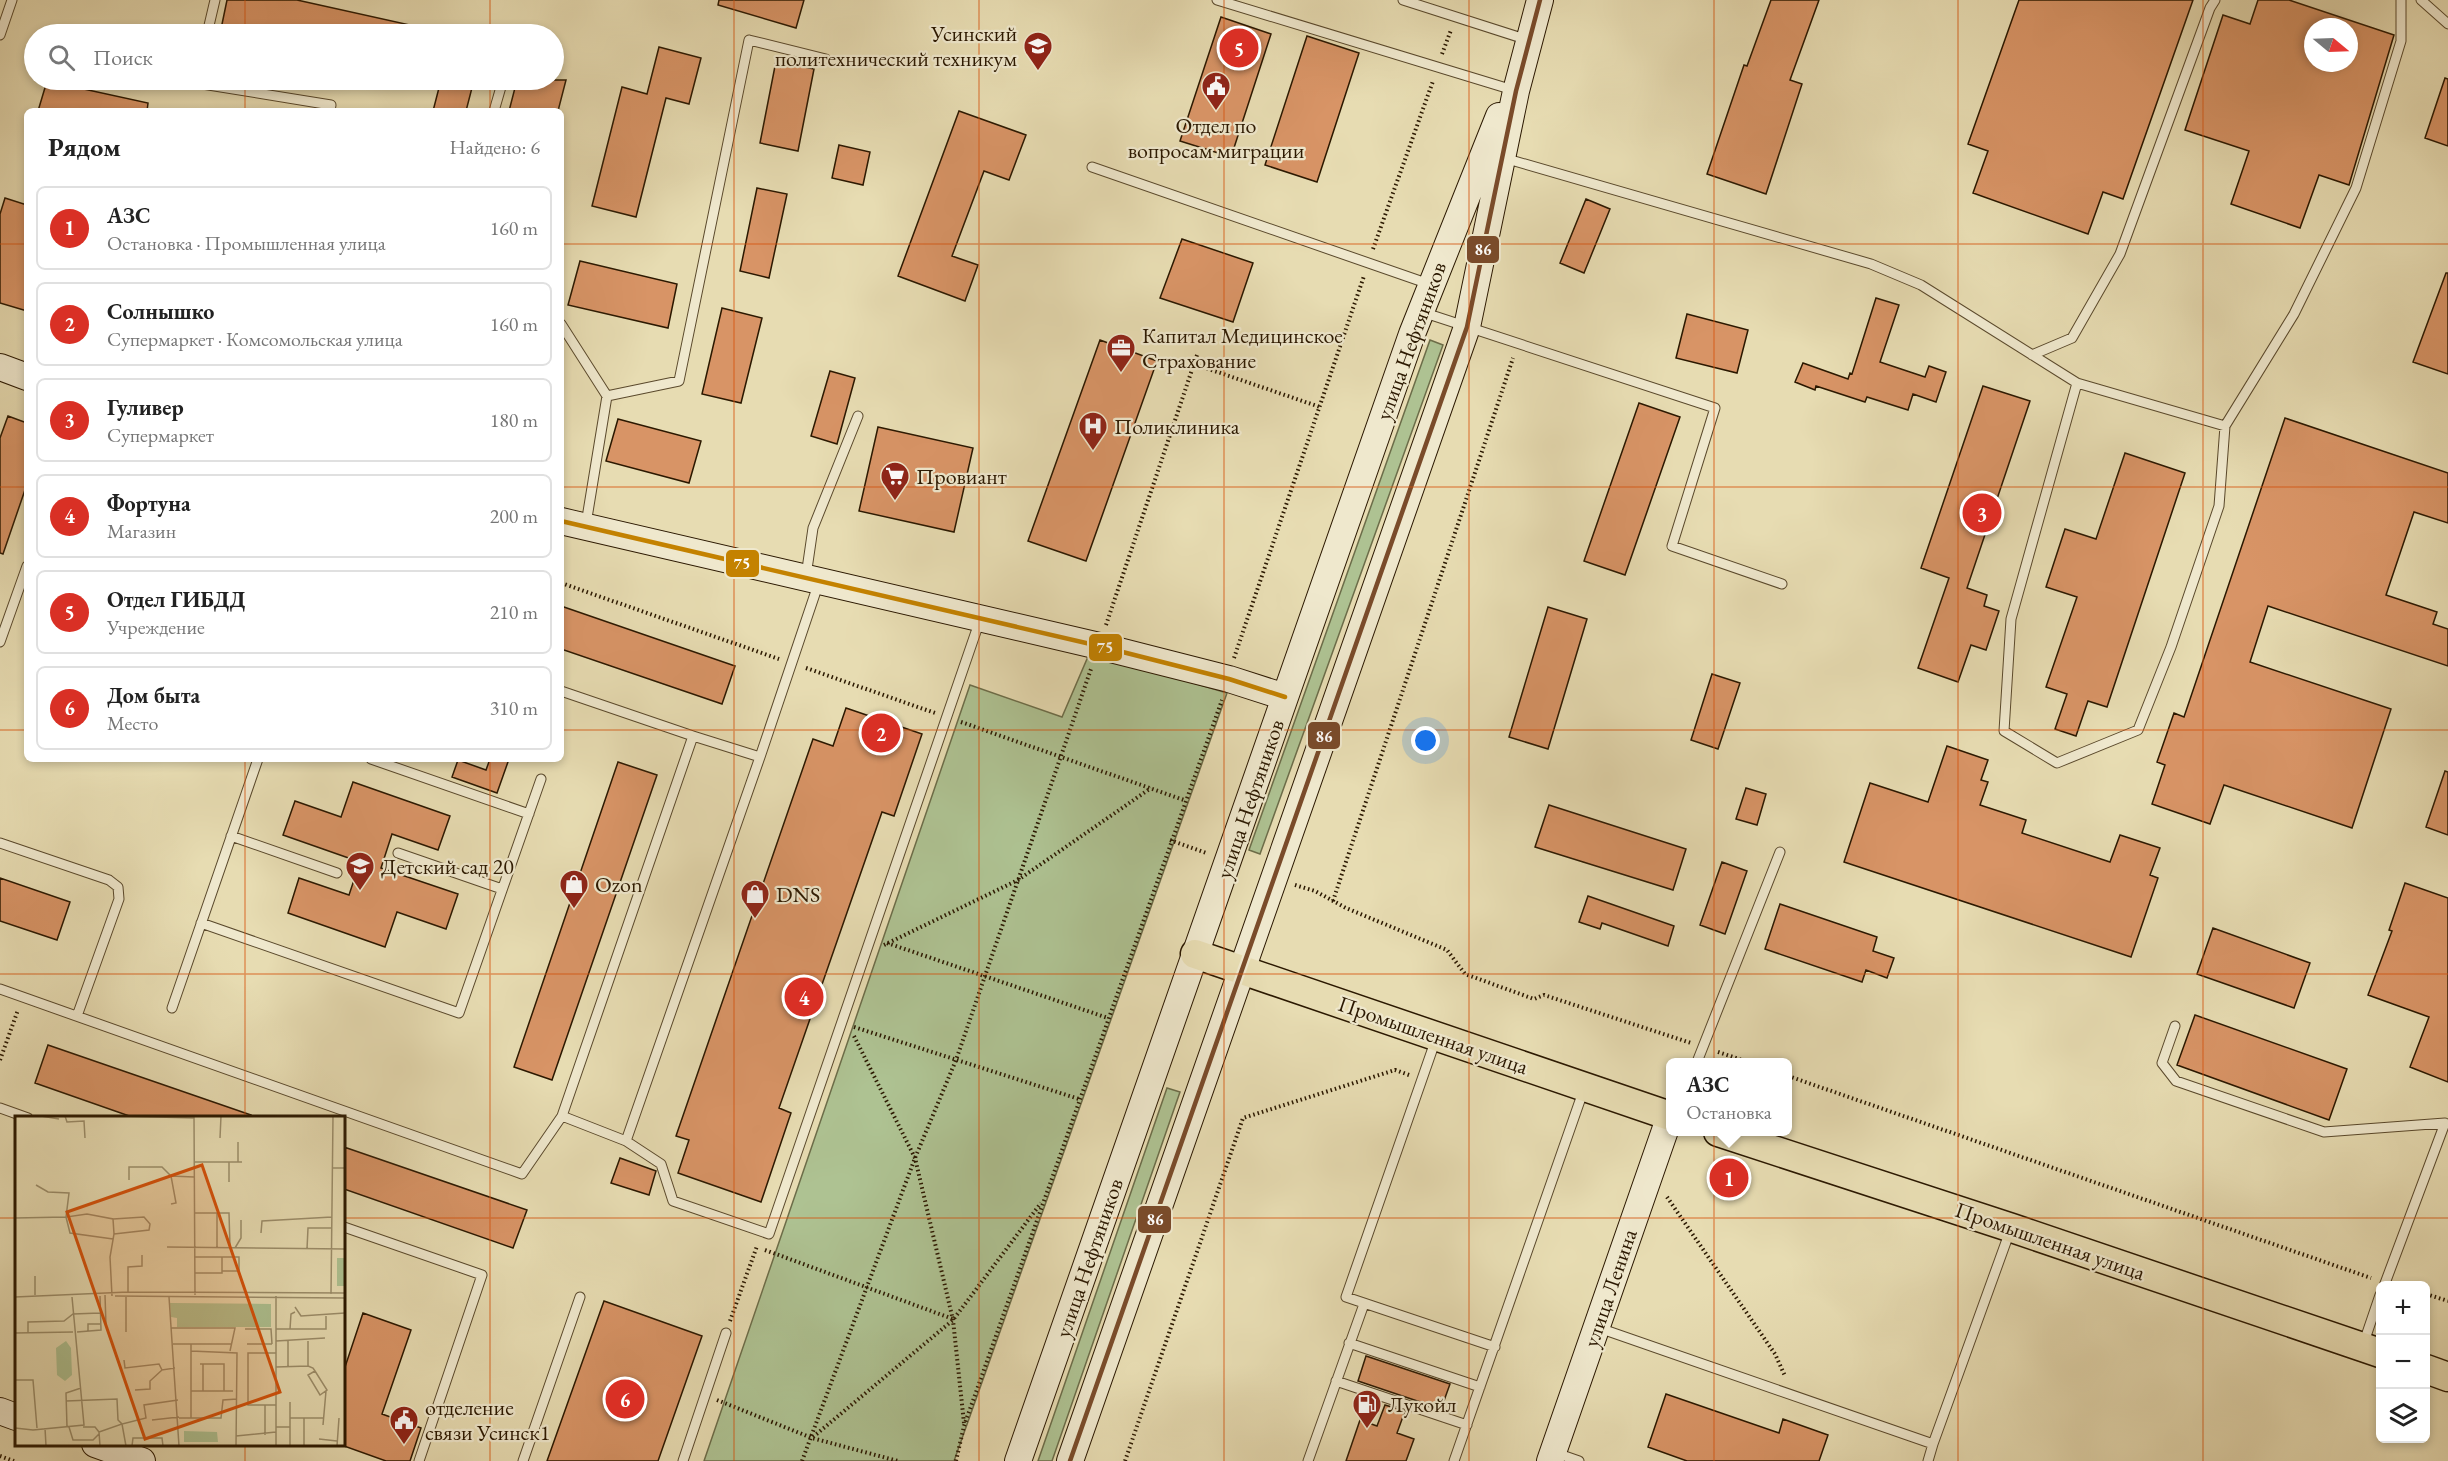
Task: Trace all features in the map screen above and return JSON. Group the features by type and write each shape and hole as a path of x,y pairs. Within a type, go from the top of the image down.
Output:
{"main road":[{"name":"улица Нефтяников","path":"1070,1461 1467,327 1494,155 1540,0"},
{"name":"улица Нефтяников","path":"1018,1461 1421,312 1431,285 1494,155"},
{"path":"0,368 24,376"},
{"path":"564,522 1099,646 1229,679 1285,697"},
{"name":"Промышленная улица","path":"1195,954 1666,1115"},
{"name":"улица Ленина","path":"1551,1457 1666,1127"},
{"name":"Промышленная улица","path":"1733,1136 2372,1350"},
{"path":"2430,1370 2448,1377"},
{"path":"0,1411 15,1417"},
{"path":"101,1446 142,1461"}],"lane":[{"path":"0,35 12,0"},
{"path":"209,24 215,0"},
{"path":"1217,0 1513,90"},
{"path":"1403,0 1528,40"},
{"path":"2032,355 2072,338 2120,254 2215,0"},
{"path":"2077,383 2010,619 2004,731 2057,763 2138,730 2171,647 2219,506 2225,426 2294,314 2356,188 2401,41 2401,0"},
{"path":"2421,0 2448,24"},
{"path":"607,396 679,381 749,40 826,58"},
{"path":"239,90 331,105 330,108"},
{"path":"495,108 500,90"},
{"path":"1494,155 1871,264 1921,285 2077,383 2225,426"},
{"path":"1092,167 1431,285"},
{"path":"1421,312 1715,408 1672,546 1782,584"},
{"path":"564,329 607,396 586,527"},
{"path":"626,1141 791,663 813,580 813,528 858,416"},
{"path":"0,642 24,575"},
{"path":"562,1116 626,1141 661,1164 673,1201 769,1234 980,620"},
{"path":"564,692 760,757"},
{"path":"0,989 522,1174 562,1116 693,736"},
{"path":"172,1008 257,762"},
{"path":"380,762 529,814"},
{"path":"201,923 459,1013 541,779"},
{"path":"231,836 336,873"},
{"path":"0,843 109,880 118,887 119,899 76,1016"},
{"path":"1699,1058 1780,852"},
{"path":"398,853 502,889"},
{"path":"2175,1026 2162,1063 2176,1081 2324,1132 2447,1122 2385,1281"},
{"path":"1437,1037 1346,1298 1495,1347"},
{"path":"1455,1461 1585,1088"},
{"path":"0,1108 22,1116"},
{"path":"345,1227 482,1275 420,1461"},
{"path":"1928,1461 2012,1228"},
{"path":"524,1461 580,1297"},
{"path":"1308,1461 1364,1304"},
{"path":"2372,1350 2376,1322"},
{"path":"1597,1327 1933,1444"},
{"path":"683,1461 726,1333"},
{"path":"1349,1343 1480,1387"},
{"path":"1336,1381 1467,1425"},
{"path":"1551,1457 1579,1461"}],"path":[{"path":"956,1461 964,1426 1184,800 1229,679 1233,660 1368,264 1455,17"},
{"path":"1333,901 1518,344"},
{"path":"802,1461 915,1158 956,1060 1197,355"},
{"path":"1194,364 1320,407"},
{"path":"564,584 1184,800"},
{"path":"863,958 887,943 1018,880 1151,788"},
{"path":"1170,840 1228,861"},
{"path":"1274,878 1315,891 1447,950 1466,974 1534,999 1544,995 1737,1058"},
{"path":"887,943 1108,1018"},
{"path":"0,1060 22,997"},
{"path":"964,1426 953,1320 915,1158 849,1025 1079,1099"},
{"path":"1125,1461 1243,1118 1395,1070 1422,1080"},
{"path":"1792,1077 2376,1281"},
{"path":"1650,1173 1775,1354 1794,1395"},
{"path":"812,1438 953,1320 1044,1200"},
{"path":"726,1333 762,1232"},
{"path":"756,1247 953,1320"},
{"path":"2430,1295 2448,1301"},
{"path":"706,1395 812,1438 898,1461"},
{"path":"0,1456 14,1461"}],"green space":[{"path":"1430,340 1443,345 1260,854 1249,850"},
{"path":"1090,652 1227,693 954,1461 704,1461 970,685 1062,717"},
{"path":"1167,1088 1180,1092 1052,1461 1038,1461"}],"building":[{"path":"227,0 297,0 405,24 222,24"},
{"path":"719,0 804,0 796,28 718,5"},
{"path":"1771,0 1819,0 1790,80 1802,84 1766,194 1707,174 1744,65 1747,66"},
{"path":"2019,0 2193,0 2123,199 2103,192 2088,234 1973,193 1988,151 1968,144"},
{"path":"2258,0 2289,0 2343,18 2304,18 2304,72 2358,72 2358,23 2394,35 2349,185 2319,175 2300,228 2231,204 2249,151 2185,130 2223,15 2250,24"},
{"path":"1221,17 1271,34 1231,157 1180,141"},
{"path":"1307,36 1359,53 1317,182 1265,165"},
{"path":"659,47 701,58 689,104 666,98 636,217 592,206 622,87 647,94"},
{"path":"776,61 814,69 798,151 760,143"},
{"path":"2445,78 2448,79 2448,146 2425,138"},
{"path":"44,90 88,90 148,103 147,108 39,108"},
{"path":"438,90 471,90 467,108 434,108"},
{"path":"514,90 563,90 559,108 510,108"},
{"path":"959,111 1026,135 1009,180 984,171 952,256 978,265 965,301 898,276"},
{"path":"839,145 870,152 863,185 832,178"},
{"path":"757,188 787,194 769,278 740,271"},
{"path":"5,198 24,204 24,310 0,303 0,214"},
{"path":"1586,199 1610,209 1584,273 1560,263"},
{"path":"1182,239 1253,263 1233,322 1160,298"},
{"path":"580,261 677,284 668,328 568,305"},
{"path":"2446,273 2448,273 2448,374 2413,362"},
{"path":"1876,298 1899,305 1880,362 1925,377 1929,366 1946,372 1936,402 1913,394 1908,410 1867,397 1865,402 1816,386 1815,390 1795,382 1803,363 1848,379 1850,373 1852,374"},
{"path":"722,308 762,318 741,403 702,394"},
{"path":"1687,314 1748,330 1737,373 1676,358"},
{"name":"Поликлиника","path":"1100,340 1157,361 1086,561 1028,541"},
{"path":"830,371 855,378 837,444 811,436"},
{"path":"1983,386 2030,401 1967,588 1987,595 1984,606 1999,611 1986,650 1971,645 1958,682 1918,668 1949,578 1921,568"},
{"path":"1639,403 1680,417 1625,575 1584,561"},
{"path":"8,416 24,422 24,493 3,554 0,553 0,438"},
{"path":"2285,418 2448,473 2448,523 2414,512 2386,595 2437,612 2433,624 2448,629 2448,666 2268,606 2250,662 2391,709 2352,828 2224,785 2210,824 2152,804 2165,765 2157,762 2174,713 2184,717"},
{"path":"618,419 701,441 689,483 606,461"},
{"path":"878,427 973,448 954,532 859,511"},
{"path":"2125,453 2185,473 2107,707 2088,701 2076,736 2055,729 2067,694 2046,687 2077,597 2046,587 2065,529 2096,539"},
{"path":"564,607 735,666 722,704 564,650"},
{"path":"1548,607 1587,619 1548,749 1509,737"},
{"path":"1712,674 1740,683 1718,749 1691,740"},
{"path":"846,708 922,734 894,816 882,812 779,1108 791,1113 761,1202 678,1173 689,1140 676,1136 813,739 833,746"},
{"path":"1947,746 1988,760 1981,780 1988,782 1980,805 2026,820 2022,833 2110,862 2120,835 2160,848 2150,875 2158,878 2131,957 1844,862 1870,783 1928,802"},
{"path":"457,762 486,770 489,762 508,762 497,793 452,777"},
{"path":"618,762 657,775 552,1080 514,1067"},
{"path":"2445,771 2448,772 2448,835 2426,827"},
{"path":"353,782 450,816 438,850 392,834 381,868 458,894 446,929 397,912 385,947 288,913 299,878 349,895 360,862 283,835 295,801 341,817"},
{"path":"1746,788 1766,794 1757,825 1736,819"},
{"path":"1549,805 1686,849 1673,890 1535,847"},
{"path":"1722,862 1747,871 1725,934 1700,925"},
{"path":"0,878 70,902 57,940 0,921"},
{"path":"2405,883 2448,898 2448,1082 2410,1067 2429,1017 2368,995 2392,931 2389,930"},
{"path":"1588,896 1674,926 1668,946 1602,923 1600,929 1579,922"},
{"path":"1780,904 1877,937 1873,951 1894,958 1887,978 1866,970 1862,982 1765,949"},
{"path":"2213,928 2310,963 2294,1008 2197,974"},
{"path":"2195,1015 2347,1069 2329,1120 2177,1065"},
{"path":"48,1045 251,1115 129,1116 35,1083"},
{"path":"345,1147 527,1210 513,1248 345,1189"},
{"path":"620,1158 656,1171 649,1195 611,1183"},
{"path":"604,1301 702,1336 658,1461 547,1461"},
{"path":"363,1313 411,1330 382,1414 421,1428 410,1461 386,1461 344,1446 345,1367"},
{"path":"1366,1356 1450,1384 1441,1409 1358,1381"},
{"path":"1666,1394 1779,1433 1783,1419 1828,1435 1819,1461 1687,1461 1648,1447"},
{"path":"1385,1405 1405,1411 1397,1433 1414,1439 1406,1461 1346,1461 1360,1420 1377,1426"}],"transit line":[{"name":"86","path":"1070,1461 1467,327 1516,91 1540,0"},
{"name":"75","path":"564,522 1099,646 1229,679 1285,697"}],"place":[{"name":"Отдел ГИБДД","path":"1239,48"},
{"name":"Усинский политехнический техникум","path":"1038,72"},
{"name":"Отдел по вопросам миграции","path":"1216,112"},
{"name":"Капитал Медицинское Страхование","path":"1121,374"},
{"name":"Поликлиника","path":"1093,452"},
{"name":"Провиант","path":"895,502"},
{"name":"Гуливер","path":"1982,513"},
{"name":"Солнышко","path":"881,733"},
{"name":"Детский сад 20","path":"360,892"},
{"name":"Ozon","path":"574,910"},
{"name":"DNS","path":"755,920"},
{"name":"Фортуна","path":"804,997"},
{"name":"АЗС","path":"1729,1178"},
{"name":"Дом быта","path":"625,1399"},
{"name":"Лукойл","path":"1367,1430"},
{"name":"отделение связи Усинск1","path":"404,1446"}]}
